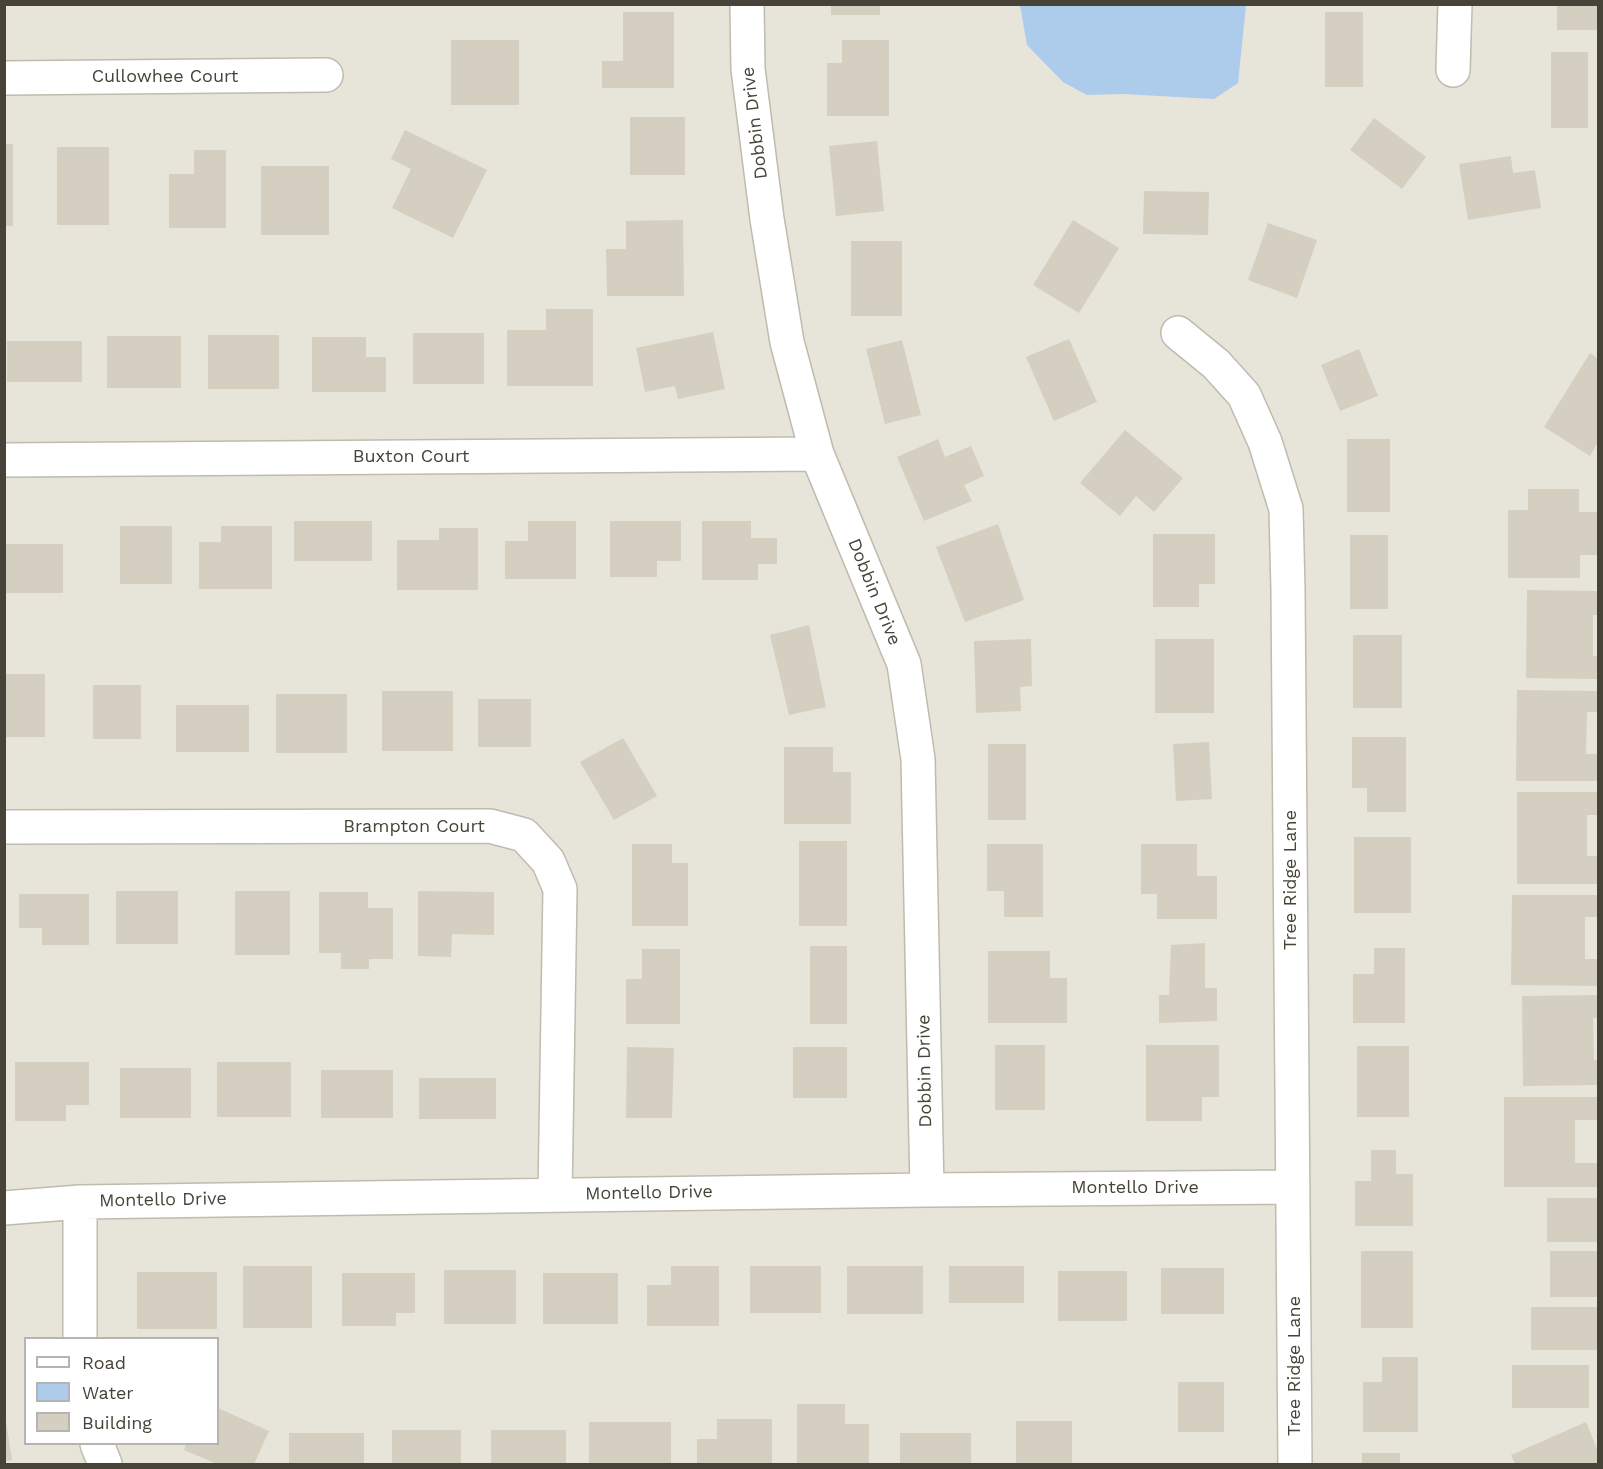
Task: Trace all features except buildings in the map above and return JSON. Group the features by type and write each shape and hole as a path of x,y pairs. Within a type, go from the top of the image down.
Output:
{"street":[{"name":"Dobbin Drive","path":"747,4 748,69 767,219 788,342 817,454 904,664 906,676 918,759 927,1190"},
{"path":"1453,69 1455,4"},
{"name":"Cullowhee Court","path":"4,78 326,75"},
{"name":"Tree Ridge Lane","path":"1178,333 1216,364 1244,395 1265,442 1286,509 1289,614 1294,1464"},
{"name":"Buxton Court","path":"4,460 817,454"},
{"name":"Brampton Court","path":"4,827 490,826 524,835 548,861 560,889 555,1195"},
{"name":"Montello Drive","path":"4,1208 80,1202 1293,1187"},
{"path":"80,1202 80,1337"},
{"path":"98,1445 105,1464"}],"shaded area":[{"path":"5,5 1598,5 1598,1464 5,1464"}],"water":[{"path":"1020,5 1246,5 1238,83 1214,99 1123,94 1087,95 1063,82 1027,45"}]}
